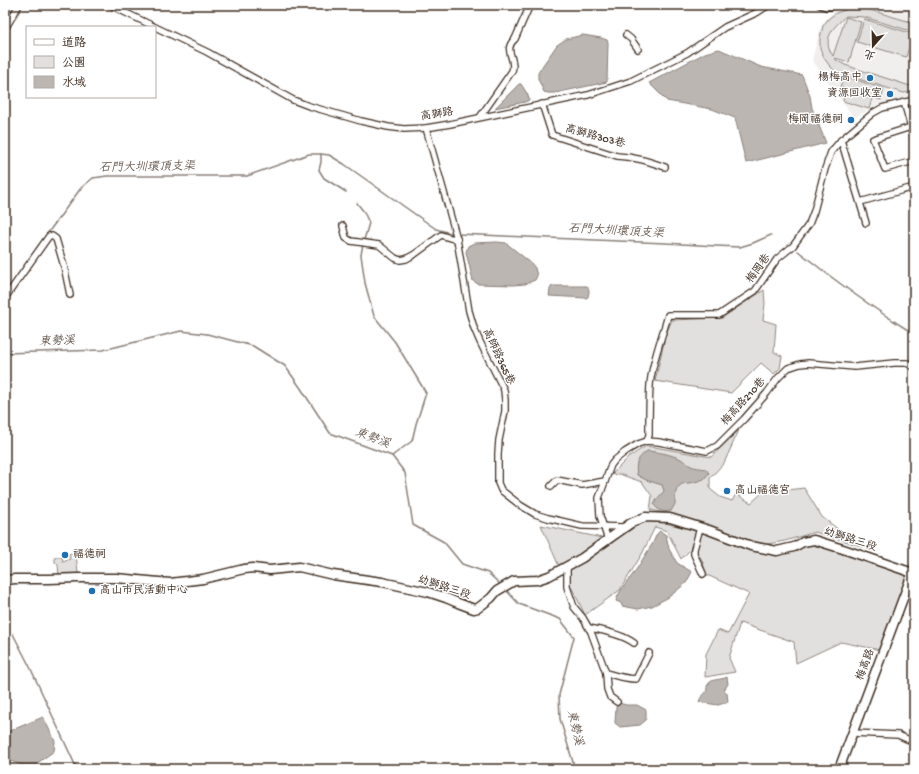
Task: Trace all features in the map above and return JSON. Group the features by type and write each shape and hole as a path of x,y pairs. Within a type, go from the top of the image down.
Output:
{"street":[{"path":"5,29 19,5"},
{"name":"高獅路","path":"111,5 153,26"},
{"path":"480,117 512,71 514,66 510,46 515,39 530,5"},
{"name":"高獅路","path":"156,27 207,52 293,100 317,109 360,121 404,129 426,128 588,95 631,81 687,53 725,27 758,12 769,5"},
{"path":"820,5 831,7 833,5"},
{"path":"626,35 638,49"},
{"name":"梅岡巷","path":"647,441 650,435 650,384 657,349 668,315 719,315 755,292 777,259 793,246 809,224 814,212 831,152 841,140 873,113 882,108 914,100"},
{"path":"904,102 912,126 914,138"},
{"name":"高獅路303巷","path":"542,104 552,135 617,156 627,156 641,159 665,167"},
{"path":"912,126 873,139 885,169 914,161"},
{"name":"高師路365巷","path":"426,128 457,239 469,311 474,328 504,390 505,410 499,440 498,461 498,483 501,490 520,505 535,514 548,518 582,526 626,528"},
{"path":"841,140 866,223"},
{"path":"860,202 914,187"},
{"path":"343,226 346,238 351,241 379,245 395,258 400,260 406,259 415,254 441,235 457,239"},
{"path":"5,298 49,236 56,239 64,266 70,295"},
{"name":"梅高路210巷","path":"647,441 707,451 714,448 744,419 788,368 800,364 808,363 855,367 894,362 907,362 914,367"},
{"path":"608,540 600,516 599,498 611,465 625,452 638,444 647,441"},
{"path":"551,486 557,480 582,485 605,481"},
{"name":"幼獅路三段","path":"5,580 116,578 170,582 203,579 244,569 253,568 270,570 299,567 333,575 382,582 428,592 474,609 478,608 491,598 497,591 514,580 537,580 549,576 582,558 632,523 645,517 670,518 751,546 777,552 794,547 803,542 814,540 913,571"},
{"path":"700,528 694,554 703,574"},
{"path":"567,566 567,587 569,594 574,607 583,618 591,632 606,673 607,689 610,697 617,702"},
{"name":"梅高路","path":"839,769 913,571"},
{"path":"588,628 602,630 630,640 634,643"},
{"path":"606,673 620,678 636,679 649,654"},
{"path":"853,733 898,735 914,742"}],"shaded area":[{"name":"楊梅高中","path":"839,5 914,5 914,96 879,104 854,118 812,60 821,26"}],"green space":[{"path":"847,5 853,5 914,23 914,32 864,17 846,16 833,29 828,39 828,45 833,56 846,17 861,22 849,62 835,58 836,60 845,65 910,86 914,85 914,91 904,93 884,87 836,72 829,65 820,48 820,38 823,26 828,19 836,13 845,10"},
{"path":"864,19 913,34 906,57 857,42"},
{"path":"844,76 884,89 881,100 840,87"},
{"path":"846,91 872,99 869,109 843,101"},
{"path":"764,290 765,304 763,320 776,324 774,352 782,356 780,368 774,374 761,363 731,393 655,381 666,334 672,320 722,318"},
{"path":"739,430 724,463 710,478 710,489 720,497 732,501 736,494 751,503 762,493 804,488 822,517 864,547 815,532 785,541 762,545 672,514 650,510 652,496 642,482 619,474 611,475 629,457 646,446 711,457"},
{"path":"644,521 665,523 702,532 737,546 772,555 789,552 814,543 908,575 880,650 841,642 796,663 794,642 740,623 729,658 735,672 705,677 706,654 718,630 728,634 749,594 707,575 701,558 691,549 681,559 667,531 655,527 642,554 620,590 585,615 558,564 541,525 602,538 606,546"},
{"path":"76,553 78,574 59,576 58,565 55,562 55,557 62,557 63,562 70,559 68,554"}],"water":[{"path":"583,35 607,40 607,82 555,93 544,92 538,79 538,73 543,65 557,45 566,39"},
{"path":"719,49 761,67 802,75 810,96 812,108 826,143 746,163 735,118 712,109 667,101 649,83 705,53"},
{"path":"519,84 521,84 528,95 529,100 495,108"},
{"path":"474,243 506,243 531,263 535,268 537,276 535,280 525,284 513,285 478,284 473,281 466,252 468,246"},
{"path":"551,286 587,286 589,293 588,297 586,298 549,296"},
{"path":"647,451 677,457 693,467 706,469 709,473 704,479 682,484 677,488 675,504 671,511 662,511 654,505 664,491 662,485 646,480 637,475 636,467 638,462 641,456"},
{"path":"660,531 666,535 669,549 677,563 692,572 686,583 669,597 652,606 638,609 622,606 621,603 616,601 618,596"},
{"path":"727,677 728,684 724,690 727,693 728,702 718,705 699,702 711,681"},
{"path":"619,703 626,705 637,705 646,710 646,720 640,725 620,727 615,723 616,707"},
{"path":"43,717 55,741 54,751 32,767 5,759 5,733"}],"waterway":[{"name":"石門大圳環頂支渠","path":"36,249 81,188 93,178 107,176 247,176 309,154 329,155 436,229 454,234"},
{"name":"石門大圳環頂支渠","path":"321,154 319,170 324,178 346,192"},
{"name":"石門大圳環頂支渠","path":"357,203 364,212 369,223 364,240"},
{"name":"石門大圳環頂支渠","path":"458,234 740,247 771,235"},
{"name":"石門大圳環頂支渠","path":"363,244 361,255 365,283 374,316 395,342 426,393 412,441 392,456"},
{"name":"石門大圳環頂支渠","path":"798,251 884,315 914,334"},
{"name":"東勢溪","path":"5,353 103,350 181,331 207,334 253,346 285,366 330,433 392,456 405,473 413,525 444,542 462,564 488,573 501,585"},
{"name":"東勢溪","path":"505,589 519,604 560,619 574,637 559,695 560,719 575,769"},
{"path":"13,634 30,667 77,769"}],"place":[{"name":"楊梅高中","path":"870,78"},
{"name":"資源回收室","path":"890,94"},
{"name":"梅岡福德祠","path":"851,120"},
{"name":"高山福德宮","path":"727,491"},
{"name":"福德祠","path":"65,555"},
{"name":"高山市民活動中心","path":"92,591"}]}
